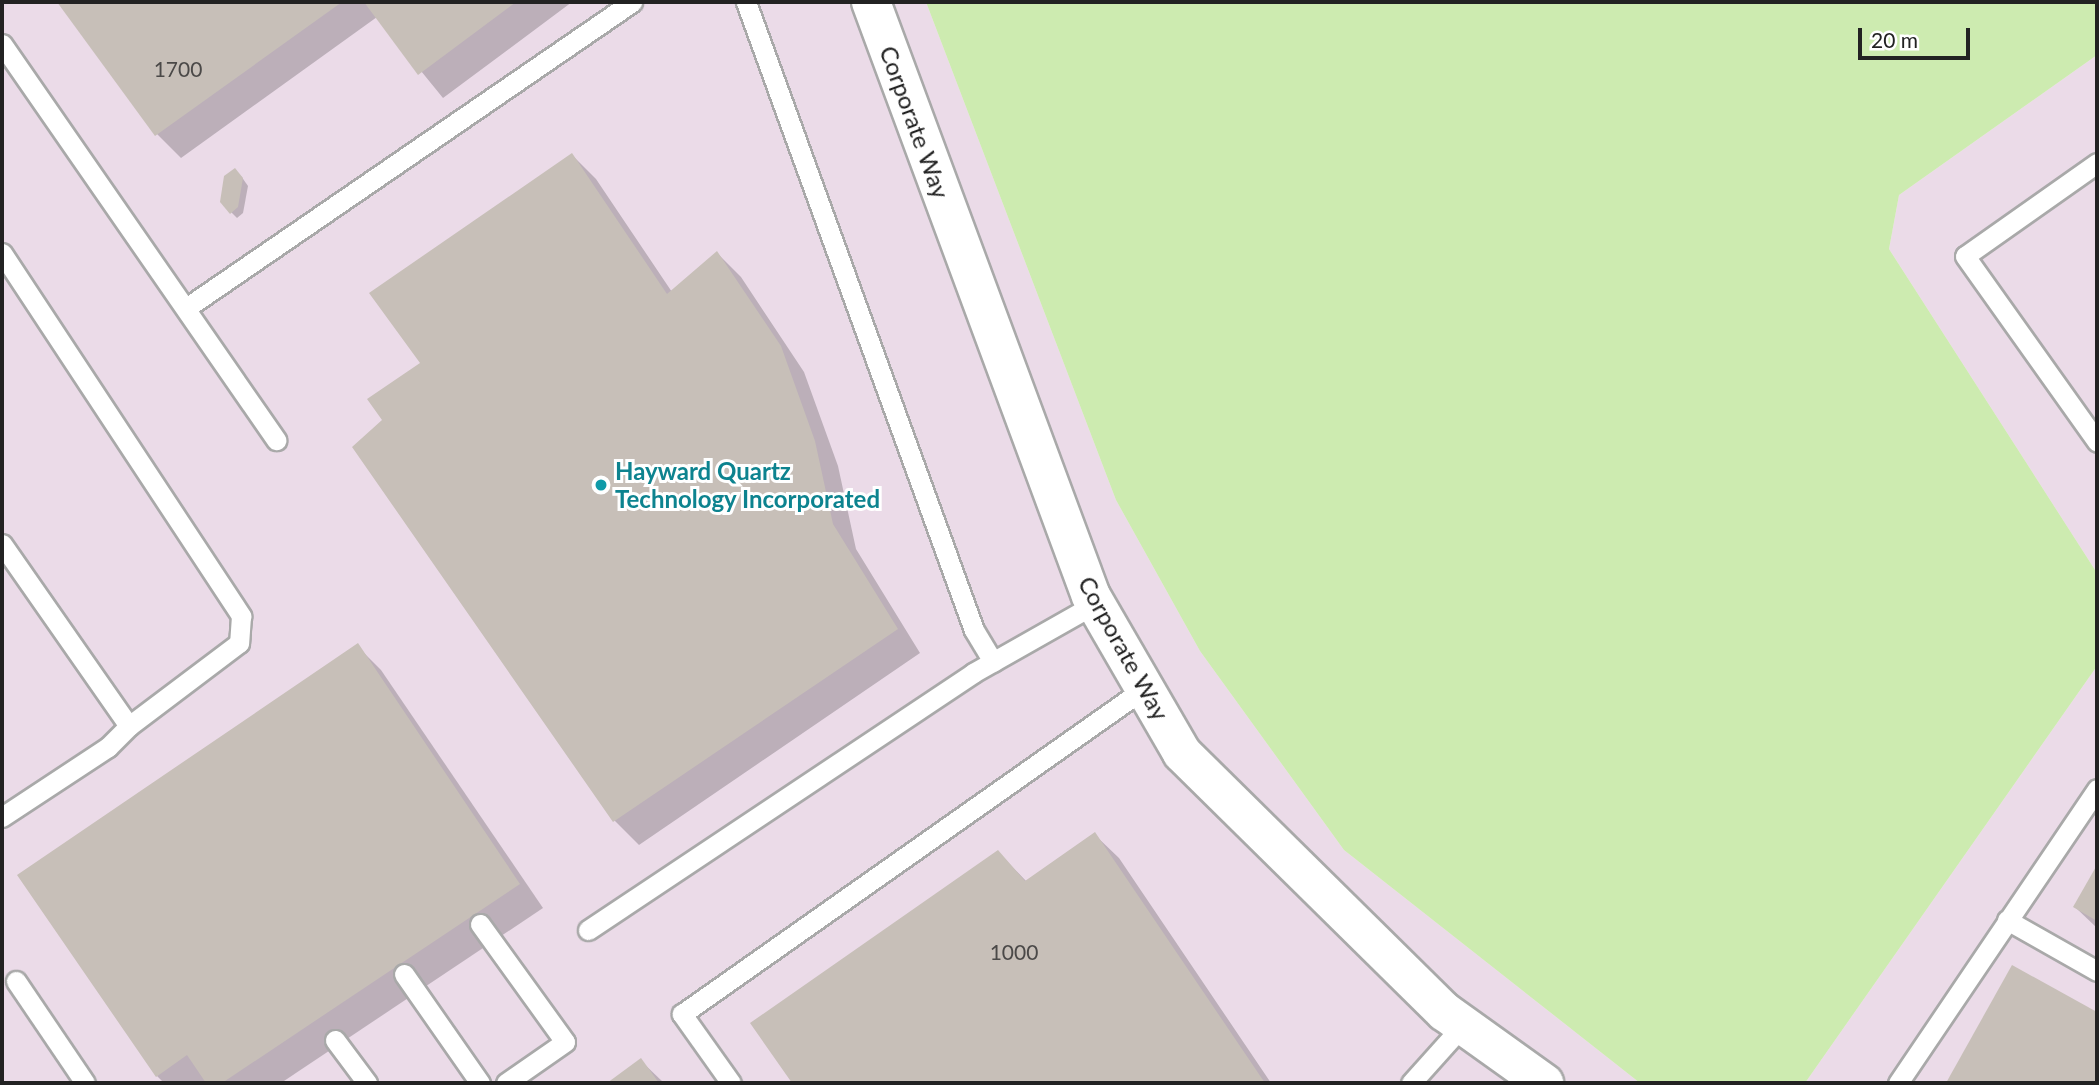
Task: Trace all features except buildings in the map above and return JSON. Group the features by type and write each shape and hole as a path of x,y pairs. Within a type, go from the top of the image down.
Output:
{"street":[{"name":"Corporate Way","path":"871,2 1095,604 1182,753 1463,1025 1544,1083"}],"lane":[{"path":"186,309 632,2"},
{"path":"746,2 974,630 993,662"},
{"path":"2,44 276,440"},
{"path":"2097,163 1965,256 2097,442"},
{"path":"2,253 241,616 239,643 129,726 108,747 2,817"},
{"path":"2,544 129,726"},
{"path":"588,930 993,662 1095,604"},
{"path":"731,1083 682,1014 1145,688"},
{"path":"1898,1083 2097,789"},
{"path":"2007,920 2097,971"},
{"path":"480,924 565,1042 506,1083"},
{"path":"404,974 480,1083"},
{"path":"16,981 85,1083"},
{"path":"1411,1083 1463,1025"},
{"path":"335,1040 367,1083"}],"shaded area":[{"path":"2,2 926,2 1116,500 1200,651 1344,850 1640,1083 2,1083"},
{"path":"2097,55 2097,573 1889,249 1899,195"},
{"path":"2097,666 2097,1083 1805,1083"}],"green space":[{"path":"926,2 2097,2 2097,55 1899,195 1889,249 2097,573 2097,666 1805,1083 1640,1083 1344,850 1200,651 1116,500"}],"place":[{"name":"Hayward Quartz Technology Incorporated","path":"601,485"}]}
